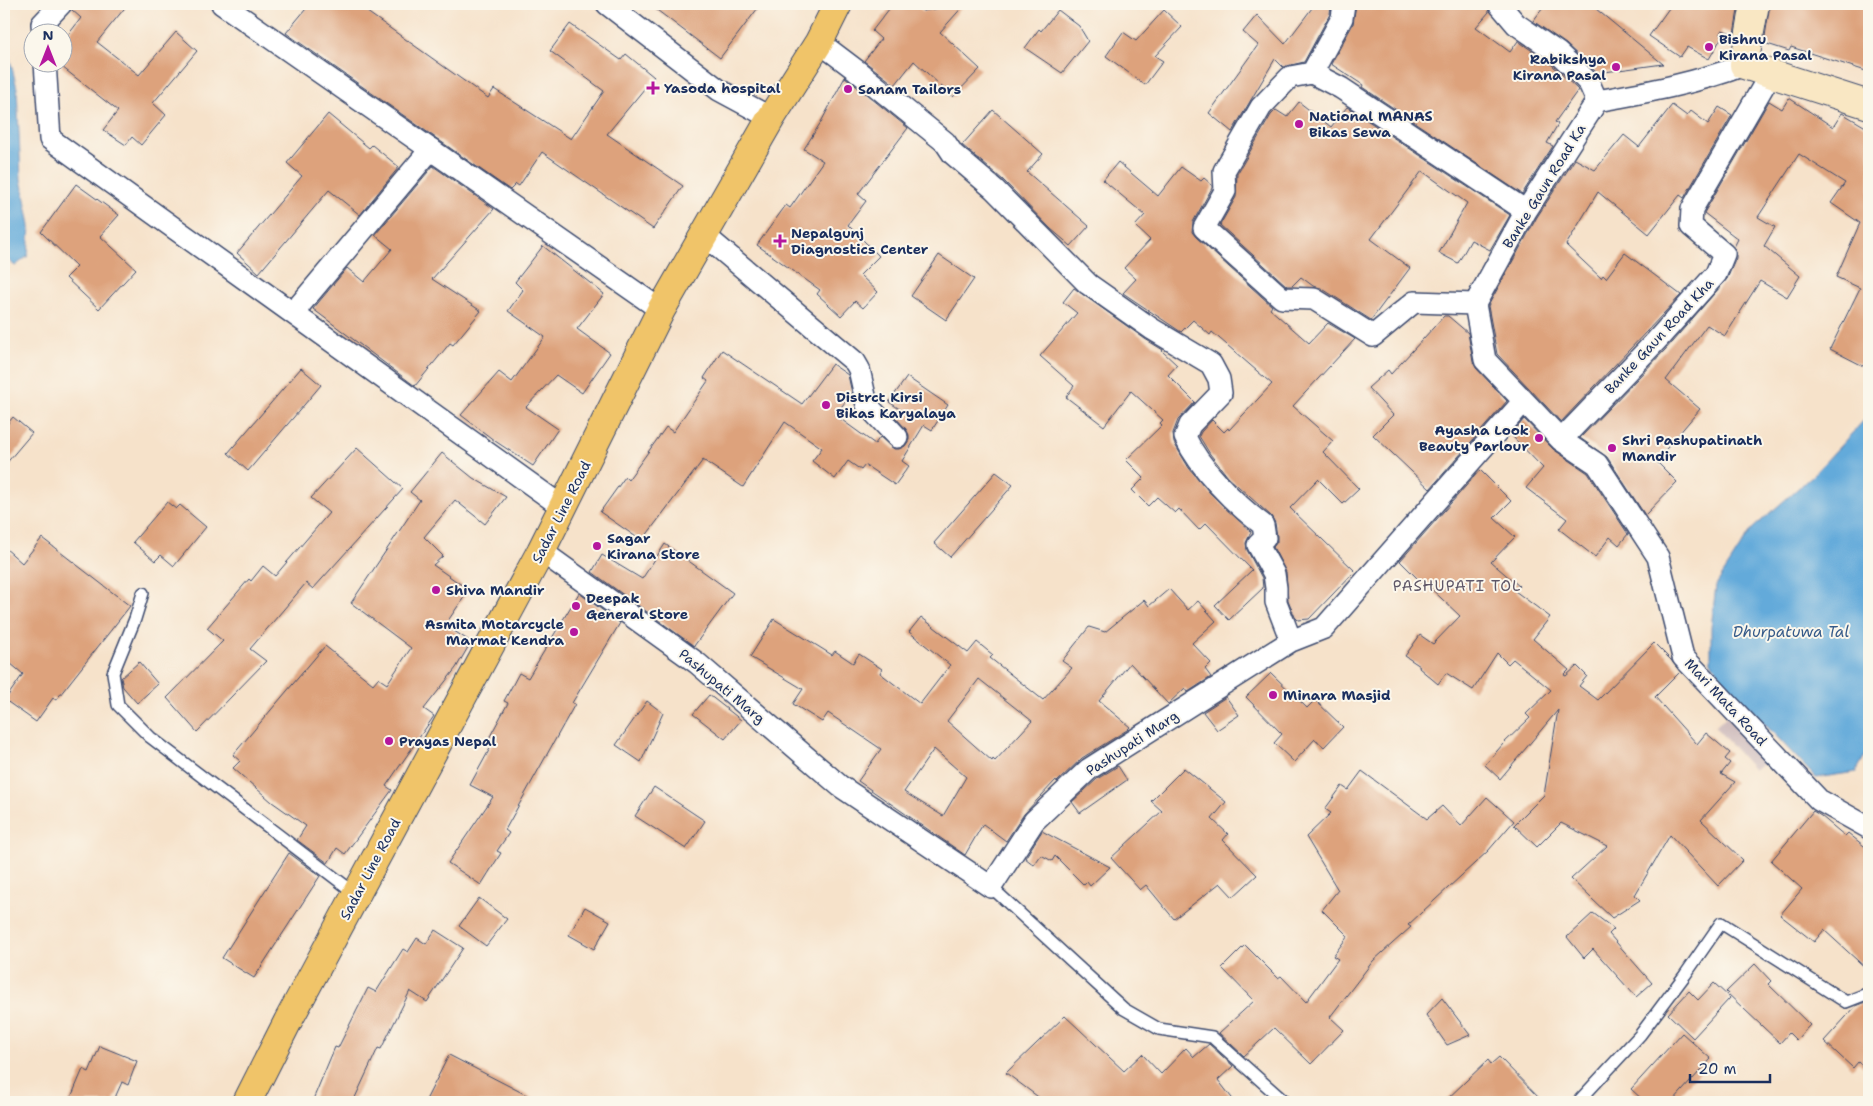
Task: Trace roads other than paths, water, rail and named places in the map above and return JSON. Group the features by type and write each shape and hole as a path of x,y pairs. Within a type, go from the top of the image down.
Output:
{"main road":[{"name":"Sadar Line Road","path":"247,1102 288,1020 542,551 660,310 771,118 819,42 838,4"},
{"path":"1755,4 1744,64 1869,105"}],"street":[{"path":"44,22 61,4"},
{"path":"222,4 660,310"},
{"path":"607,4 718,90 771,118"},
{"path":"1312,73 1342,18 1344,4"},
{"path":"1499,4 1516,24 1558,53 1574,68 1589,83 1597,101 1716,75 1744,64"},
{"path":"819,42 945,142 953,154 994,188 1088,284 1152,329 1211,364 1219,379 1221,392 1190,425 1185,437 1190,448 1220,486 1248,515 1263,525 1265,538 1258,545 1274,574 1276,602 1291,641"},
{"path":"46,72 50,139 564,508"},
{"path":"1523,402 1485,360 1475,304 1414,302 1373,336 1314,299 1282,298 1204,228 1225,191 1224,171 1261,107 1290,76 1312,73 1341,88 1526,211"},
{"name":"Banke Gaun Road Kha","path":"1561,440 1656,341 1716,274 1724,254 1691,226 1692,209 1771,73"},
{"name":"Banke Gaun Road Ka","path":"1475,304 1526,211 1597,101"},
{"path":"293,313 431,149"},
{"path":"704,235 855,362 859,368 867,404 897,437"},
{"name":"Pashupati Marg","path":"542,551 697,663 840,786 991,887 1034,821 1089,769 1291,641 1324,628 1523,402"},
{"name":"Mari Mata Road","path":"1523,402 1561,440 1597,464 1658,557 1683,657 1819,800 1869,828"}],"lane":[{"path":"143,593 135,619 113,672 118,705 150,737 356,894"},
{"path":"991,887 1124,1009 1158,1029 1212,1036 1285,1102"},
{"path":"1578,1102 1640,1035 1721,923 1846,1002 1869,993"}],"water":[{"path":"4,35 17,88 21,179 30,225 28,256 15,266 4,256"},
{"name":"Dhurpatuwa Tal","path":"1869,415 1869,748 1856,772 1816,778 1727,684 1711,662 1711,628 1716,585 1752,529 1812,476"}],"place":[{"name":"Bishnu Kirana Pasal","path":"1709,47"},
{"name":"Rabikshya Kirana Pasal","path":"1616,67"},
{"name":"Yasoda hospital","path":"653,88"},
{"name":"Sanam Tailors","path":"848,89"},
{"name":"National MANAS Bikas Sewa","path":"1299,124"},
{"name":"Nepalgunj Diagnostics Center","path":"780,241"},
{"name":"Distrct Kirsi Bikas Karyalaya","path":"826,405"},
{"name":"Ayasha Look Beauty Parlour","path":"1539,438"},
{"name":"Shri Pashupatinath Mandir","path":"1612,448"},
{"name":"Sagar Kirana Store","path":"597,546"},
{"name":"Shiva Mandir","path":"436,590"},
{"name":"Deepak General Store","path":"576,606"},
{"name":"Asmita Motarcycle Marmat Kendra","path":"574,632"},
{"name":"Minara Masjid","path":"1273,695"},
{"name":"Prayas Nepal","path":"389,741"}],"district":[{"name":"PASHUPATI TOL","path":"1457,586"}]}
